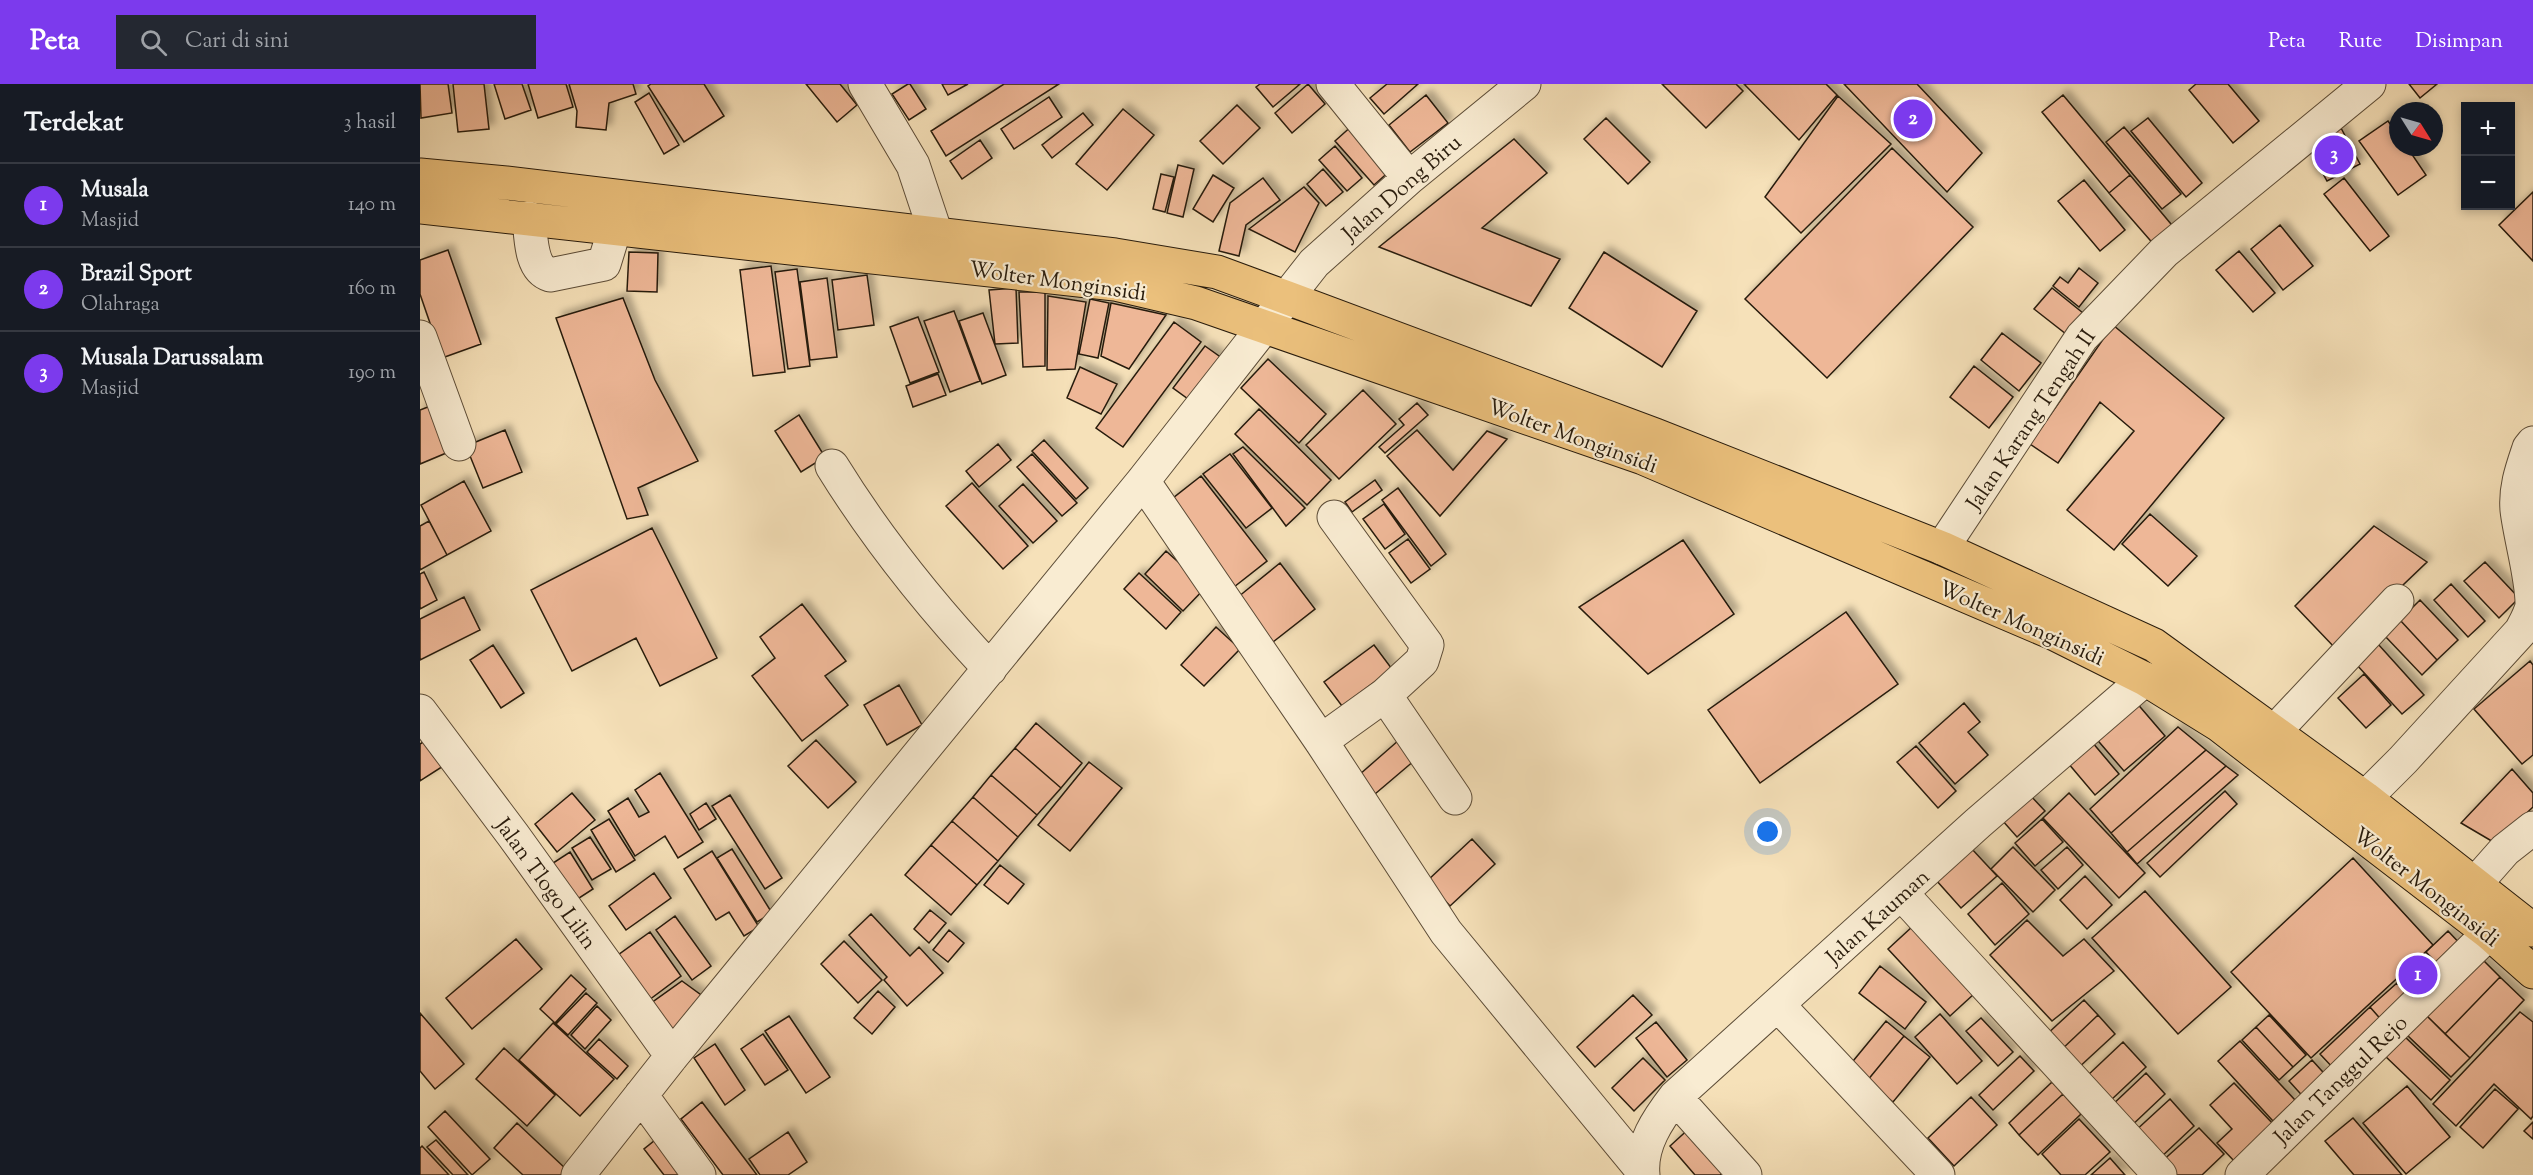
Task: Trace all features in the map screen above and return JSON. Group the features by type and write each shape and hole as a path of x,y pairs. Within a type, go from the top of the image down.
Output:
{"main road":[{"name":"Wolter Monginsidi","path":"420,175 506,183 1115,255 1217,272 1655,435 1942,548 2154,645 2365,798 2533,930"},
{"name":"Wolter Monginsidi","path":"420,207 1115,284 1196,303 1643,458 2055,634 2145,679 2219,725 2489,933 2533,972"}],"street":[{"path":"865,84 914,165 936,234"},
{"path":"1333,84 1409,178"},
{"name":"Jalan Dong Biru","path":"578,1175 672,1056 1143,481 1314,263 1409,178 1489,95 1524,84"},
{"name":"Jalan Karang Tengah II","path":"1942,548 2082,337 2164,252 2370,84"},
{"path":"529,218 538,268 549,275 604,264 615,228"},
{"path":"420,337 459,444"},
{"path":"2365,798 2403,760 2521,631 2528,617 2532,605 2531,589 2517,509 2517,483 2529,448 2533,443"},
{"path":"832,466 864,514 947,622 990,669"},
{"path":"1143,481 1321,741 1446,932 1643,1172"},
{"path":"1321,741 1385,695 1422,661 1427,645 1334,517"},
{"path":"2275,731 2397,601"},
{"name":"Jalan Kauman","path":"1643,1172 1645,1152 1651,1134 1661,1115 1676,1097 1978,823 2145,679"},
{"path":"1385,695 1455,798"},
{"name":"Jalan Tlogo Lilin","path":"420,711 513,835 672,1056"},
{"path":"2475,884 2505,850 2533,828"},
{"path":"1902,894 2160,1175"},
{"name":"Jalan Tanggul Rejo","path":"2243,1175 2489,933"},
{"path":"1778,1005 1938,1175"},
{"path":"641,1095 699,1175"},
{"path":"1676,1097 1745,1175"}],"building":[{"path":"420,84 448,84 452,113 421,118"},
{"path":"453,84 484,84 489,129 458,132"},
{"path":"494,84 522,84 531,110 505,119"},
{"path":"528,84 566,84 573,107 538,118"},
{"path":"569,84 633,84 636,94 609,103 606,130 576,127 577,111"},
{"path":"651,84 704,84 724,116 684,142 648,86"},
{"path":"806,84 840,84 857,105 837,122"},
{"path":"908,84 926,109 909,120 892,94"},
{"path":"942,84 968,84 948,95"},
{"path":"1004,84 1059,84 946,156 931,131"},
{"path":"1260,84 1300,84 1273,107 1256,87"},
{"path":"1308,84 1325,104 1292,133 1275,113"},
{"path":"1387,84 1418,84 1384,114 1370,98"},
{"path":"1662,84 1736,84 1743,91 1706,128"},
{"path":"1744,84 1826,84 1837,95 1799,140"},
{"path":"1844,84 1917,84 1982,153 1947,192"},
{"path":"2196,84 2228,84 2259,121 2233,143 2189,90"},
{"path":"2409,84 2437,84 2420,98"},
{"path":"649,93 679,145 664,154 635,102"},
{"path":"1426,95 1448,123 1410,152 1389,125"},
{"path":"2063,95 2130,175 2109,193 2042,112"},
{"path":"1838,96 1891,144 1801,233 1765,197"},
{"path":"1049,97 1062,117 1014,149 1001,129"},
{"path":"1237,105 1260,128 1223,164 1200,141"},
{"path":"1123,109 1154,135 1107,190 1076,164"},
{"path":"1083,113 1093,125 1052,158 1042,145"},
{"path":"1606,118 1650,162 1628,184 1584,139"},
{"path":"2148,118 2202,183 2186,197 2131,131"},
{"path":"2388,121 2389,156 2413,156 2426,175 2398,195 2359,141"},
{"path":"1354,124 1392,169 1374,185 1335,141"},
{"path":"2124,127 2181,194 2162,209 2106,142"},
{"path":"2341,128 2360,164 2327,181 2308,146"},
{"path":"1514,139 1547,173 1482,228 1560,259 1531,306 1379,247"},
{"path":"980,140 992,158 962,179 950,161"},
{"path":"1335,146 1362,178 1347,191 1319,160"},
{"path":"1892,148 1973,227 1827,378 1745,299"},
{"path":"1178,165 1194,169 1183,217 1167,213"},
{"path":"1323,169 1343,192 1326,206 1307,184"},
{"path":"1161,174 1174,177 1165,212 1153,209"},
{"path":"1213,175 1234,188 1213,222 1193,209"},
{"path":"2130,175 2176,230 2156,247 2109,193"},
{"path":"1263,178 1280,200 1246,225 1239,256 1219,251 1230,203"},
{"path":"2344,178 2389,236 2370,251 2324,194"},
{"path":"2084,180 2125,230 2100,251 2058,201"},
{"path":"1304,187 1319,203 1295,252 1249,229"},
{"path":"2533,192 2533,261 2499,225"},
{"path":"2280,225 2313,266 2283,290 2251,249"},
{"path":"448,250 481,344 442,358 420,294 420,260"},
{"path":"2239,251 2275,293 2253,312 2216,270"},
{"path":"629,252 658,253 657,292 627,291"},
{"path":"1604,252 1697,311 1662,367 1569,308"},
{"path":"771,266 785,372 753,376 740,270"},
{"path":"2079,268 2098,283 2079,307 2053,286 2060,277 2068,283"},
{"path":"797,269 810,366 788,369 775,272"},
{"path":"867,275 874,325 838,330 832,280"},
{"path":"827,278 837,357 810,360 800,282"},
{"path":"1016,288 1018,343 995,344 989,290"},
{"path":"2052,288 2083,313 2066,334 2034,309"},
{"path":"1019,292 1045,292 1045,366 1023,367"},
{"path":"1048,296 1086,302 1075,369 1047,370"},
{"path":"623,298 655,380 698,461 638,488 648,515 627,519 556,318"},
{"path":"1090,299 1109,303 1098,358 1079,354"},
{"path":"1111,303 1166,315 1129,369 1101,356"},
{"path":"954,311 980,381 950,392 924,321"},
{"path":"983,313 1006,375 982,384 959,321"},
{"path":"918,317 939,372 910,383 890,327"},
{"path":"1174,322 1201,342 1123,447 1096,428"},
{"path":"2113,325 2224,418 2114,550 2067,510 2134,431 2100,402 2058,463 2030,444"},
{"path":"2002,333 2041,363 2019,391 1981,360"},
{"path":"1205,346 1226,361 1195,404 1173,388"},
{"path":"1268,359 1326,414 1299,443 1241,388"},
{"path":"1974,366 2013,397 1989,428 1950,397"},
{"path":"1080,367 1117,384 1101,414 1067,398"},
{"path":"938,374 946,395 913,407 906,386"},
{"path":"1363,390 1396,424 1339,479 1306,445"},
{"path":"1417,403 1428,415 1385,453 1379,447 1404,425 1399,419"},
{"path":"433,405 451,451 420,464 420,410"},
{"path":"1259,409 1331,480 1307,505 1235,434"},
{"path":"799,415 825,457 801,472 775,431"},
{"path":"505,430 522,472 483,488 466,446"},
{"path":"1417,430 1453,470 1487,431 1507,439 1440,516 1387,456"},
{"path":"1044,440 1088,488 1076,499 1032,451"},
{"path":"998,444 1011,460 979,487 966,471"},
{"path":"1243,447 1305,508 1286,526 1233,454"},
{"path":"1032,454 1077,503 1062,516 1017,467"},
{"path":"1230,454 1272,508 1246,528 1203,474"},
{"path":"1201,476 1267,561 1234,587 1168,502"},
{"path":"1375,480 1382,490 1352,512 1345,502"},
{"path":"464,481 491,531 447,555 421,505"},
{"path":"972,483 1028,546 1003,569 946,506"},
{"path":"1023,484 1057,521 1033,543 999,506"},
{"path":"1398,488 1446,554 1431,566 1382,500"},
{"path":"1384,504 1405,534 1385,549 1363,519"},
{"path":"2150,514 2197,556 2168,586 2122,544"},
{"path":"429,521 447,555 420,570 420,526"},
{"path":"2374,526 2427,562 2336,649 2295,606"},
{"path":"652,528 717,658 660,686 636,638 572,671 531,590"},
{"path":"1408,539 1430,569 1411,583 1389,553"},
{"path":"1683,540 1734,614 1648,674 1579,607"},
{"path":"1166,551 1206,587 1183,611 1145,574"},
{"path":"2485,562 2519,598 2499,618 2464,581"},
{"path":"1280,563 1315,609 1273,642 1238,597"},
{"path":"424,572 437,600 420,609 420,574"},
{"path":"1139,573 1181,612 1166,629 1124,589"},
{"path":"2451,584 2485,621 2468,637 2434,600"},
{"path":"464,597 480,630 420,660 420,619"},
{"path":"2420,600 2458,640 2437,660 2400,620"},
{"path":"802,604 846,661 825,676 848,705 802,741 752,676 775,658 760,637"},
{"path":"1846,612 1898,684 1760,783 1708,710"},
{"path":"2400,620 2437,660 2422,675 2384,635"},
{"path":"1216,627 1240,649 1204,686 1181,665"},
{"path":"2378,644 2424,695 2402,714 2356,664"},
{"path":"493,645 524,693 501,708 470,660"},
{"path":"1374,645 1392,669 1342,706 1324,682"},
{"path":"2530,661 2533,665 2533,755 2522,764 2474,709"},
{"path":"2364,674 2391,705 2366,728 2338,698"},
{"path":"899,685 922,725 887,745 864,705"},
{"path":"2135,701 2165,736 2124,771 2094,736"},
{"path":"1964,703 1980,722 1968,732 1988,755 1955,784 1919,743"},
{"path":"1036,723 1082,763 1061,788 1015,748"},
{"path":"2178,727 2206,750 2111,833 2090,809"},
{"path":"431,737 448,763 420,781 420,744"},
{"path":"816,740 856,782 828,808 788,766"},
{"path":"1399,740 1415,760 1375,794 1359,775"},
{"path":"2092,742 2119,774 2095,795 2068,763"},
{"path":"1916,746 1956,791 1938,808 1897,762"},
{"path":"1015,748 1061,788 1037,815 991,775"},
{"path":"2206,750 2226,766 2127,852 2111,833"},
{"path":"1089,762 1122,788 1070,851 1038,825"},
{"path":"2226,766 2238,775 2137,864 2127,852"},
{"path":"2512,769 2533,793 2533,807 2495,843 2461,823"},
{"path":"660,773 703,842 678,858 665,836 635,856 608,811 628,798 639,817 649,812 635,790"},
{"path":"991,775 1037,815 1018,837 973,797"},
{"path":"2225,791 2237,804 2160,877 2147,863"},
{"path":"572,793 595,820 557,852 535,824"},
{"path":"2069,793 2145,873 2119,898 2043,818"},
{"path":"2029,794 2045,811 2017,837 2002,820"},
{"path":"730,795 782,878 765,889 712,806"},
{"path":"973,797 1018,837 998,861 952,821"},
{"path":"706,803 716,819 699,830 690,814"},
{"path":"609,819 635,860 616,872 591,830"},
{"path":"2042,819 2063,842 2035,866 2015,843"},
{"path":"952,821 998,861 977,885 931,845"},
{"path":"590,837 611,869 592,880 572,848"},
{"path":"1472,839 1495,864 1450,906 1427,881"},
{"path":"931,845 977,885 951,915 905,875"},
{"path":"2013,847 2055,890 2033,912 1991,869"},
{"path":"2067,847 2083,865 2058,889 2041,870"},
{"path":"1971,848 1997,876 1961,908 1936,880"},
{"path":"732,849 772,913 757,922 717,858"},
{"path":"712,851 759,927 744,936 729,912 716,920 684,869"},
{"path":"570,852 593,889 573,902 550,865"},
{"path":"2353,858 2433,945 2311,1058 2231,972"},
{"path":"1000,865 1024,884 1008,904 984,885"},
{"path":"654,873 671,898 626,930 609,906"},
{"path":"2085,876 2112,905 2087,929 2060,900"},
{"path":"2002,883 2029,914 1995,945 1968,914"},
{"path":"2145,891 2231,987 2178,1034 2092,938"},
{"path":"930,910 946,923 929,943 914,929"},
{"path":"871,914 910,956 919,947 943,973 907,1006 884,980 887,977 849,935"},
{"path":"675,916 711,966 692,980 656,930"},
{"path":"2027,920 2063,956 2084,939 2114,971 2052,1021 1990,955"},
{"path":"1913,926 1975,993 1950,1016 1888,949"},
{"path":"949,930 964,943 948,962 933,950"},
{"path":"2448,931 2465,949 2443,970 2426,952"},
{"path":"650,932 681,976 649,1000 618,955"},
{"path":"516,939 542,969 472,1029 446,998"},
{"path":"844,941 882,980 858,1003 821,964"},
{"path":"2426,956 2437,969 2410,994 2398,981"},
{"path":"2481,958 2500,977 2445,1034 2426,1015"},
{"path":"1880,966 1926,1002 1905,1029 1859,993"},
{"path":"571,975 586,989 555,1023 540,1009"},
{"path":"2500,977 2524,1000 2470,1058 2445,1034"},
{"path":"682,981 708,1000 674,1042 647,1006"},
{"path":"2397,983 2411,998 2384,1023 2370,1007"},
{"path":"878,991 895,1007 872,1034 854,1018"},
{"path":"586,993 597,1003 568,1035 556,1024"},
{"path":"1633,995 1652,1015 1595,1067 1577,1047"},
{"path":"2084,1000 2098,1015 2059,1052 2045,1036"},
{"path":"597,1006 611,1020 585,1049 571,1035"},
{"path":"2370,1007 2384,1023 2334,1069 2320,1054"},
{"path":"2520,1012 2533,1022 2533,1116 2531,1119 2494,1084 2456,1126 2433,1104"},
{"path":"420,1013 464,1064 435,1089 420,1071"},
{"path":"1940,1014 1982,1061 1957,1084 1915,1037"},
{"path":"2098,1015 2115,1034 2076,1070 2059,1052"},
{"path":"2269,1015 2306,1055 2293,1067 2256,1027"},
{"path":"2426,1015 2470,1058 2451,1077 2407,1035"},
{"path":"789,1016 830,1077 806,1093 765,1031"},
{"path":"1981,1018 2013,1052 1998,1066 1966,1031"},
{"path":"1886,1021 1904,1036 1867,1081 1849,1066"},
{"path":"1656,1022 1687,1060 1667,1077 1636,1038"},
{"path":"553,1023 614,1079 580,1116 519,1060"},
{"path":"2256,1027 2293,1067 2279,1080 2242,1040"},
{"path":"763,1034 788,1070 765,1085 741,1049"},
{"path":"2403,1035 2450,1080 2431,1100 2384,1055"},
{"path":"1904,1036 1930,1057 1893,1102 1867,1081"},
{"path":"599,1039 628,1066 617,1079 587,1052"},
{"path":"2240,1041 2295,1100 2273,1121 2218,1061"},
{"path":"2123,1042 2146,1067 2110,1101 2087,1076"},
{"path":"715,1044 745,1090 725,1105 694,1058"},
{"path":"504,1048 555,1095 527,1126 476,1079"},
{"path":"2020,1056 2034,1071 1993,1110 1979,1095"},
{"path":"1643,1058 1665,1080 1634,1111 1612,1088"},
{"path":"2312,1060 2331,1081 2308,1102 2289,1081"},
{"path":"2146,1073 2165,1094 2128,1129 2109,1108"},
{"path":"2052,1082 2063,1094 2019,1135 2009,1123"},
{"path":"2234,1083 2275,1126 2236,1163 2217,1143 2232,1129 2210,1105"},
{"path":"2407,1086 2450,1137 2406,1174 2363,1123"},
{"path":"2495,1089 2518,1109 2483,1148 2460,1127"},
{"path":"2063,1094 2081,1114 2038,1155 2019,1135"},
{"path":"1971,1097 1997,1125 1954,1166 1928,1138"},
{"path":"2170,1099 2194,1126 2158,1160 2133,1133"},
{"path":"702,1102 757,1175 723,1175 681,1119"},
{"path":"445,1111 490,1159 472,1175 428,1127"},
{"path":"2353,1118 2402,1175 2354,1175 2325,1141"},
{"path":"2079,1119 2110,1152 2085,1175 2061,1175 2042,1154"},
{"path":"2533,1122 2533,1139 2524,1131"},
{"path":"517,1123 566,1169 561,1175 523,1175 494,1148"},
{"path":"1693,1125 1729,1167 1720,1175 1695,1175 1670,1146"},
{"path":"2199,1128 2224,1154 2202,1175 2169,1175 2159,1164"},
{"path":"788,1132 807,1162 788,1175 760,1175 749,1159"},
{"path":"659,1137 688,1175 664,1175 644,1149"},
{"path":"436,1140 468,1175 453,1175 427,1147"},
{"path":"422,1146 449,1175 420,1175 420,1148"},
{"path":"2110,1158 2125,1175 2091,1175"}],"place":[{"name":"Brazil Sport","path":"1913,119"},
{"name":"Musala Darussalam","path":"2334,155"},
{"name":"Musala","path":"2418,975"}]}
